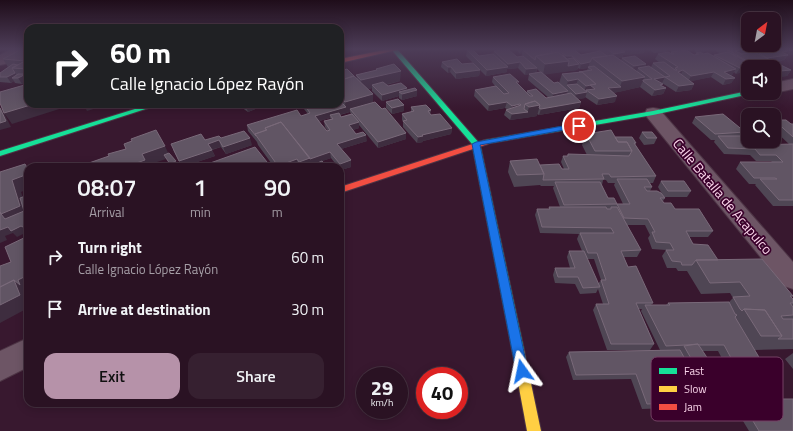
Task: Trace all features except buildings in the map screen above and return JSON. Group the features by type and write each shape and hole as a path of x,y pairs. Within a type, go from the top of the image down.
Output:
{"street":[{"path":"413,69 476,144 534,431"},
{"path":"781,87 793,84"},
{"path":"344,189 476,144 741,94"},
{"path":"0,154 145,108"},
{"name":"Calle Batalla de Acapulco","path":"653,112 793,279"},
{"path":"0,367 24,353"}],"traffic: fast":[{"path":"411,69 476,144 518,350"},
{"path":"485,142 653,113 741,94"},
{"path":"0,154 145,108"}],"traffic: slow":[{"path":"518,350 534,431"}],"traffic: jam":[{"path":"344,189 485,142"}],"route":[{"path":"522,371 476,144 579,126"}]}
